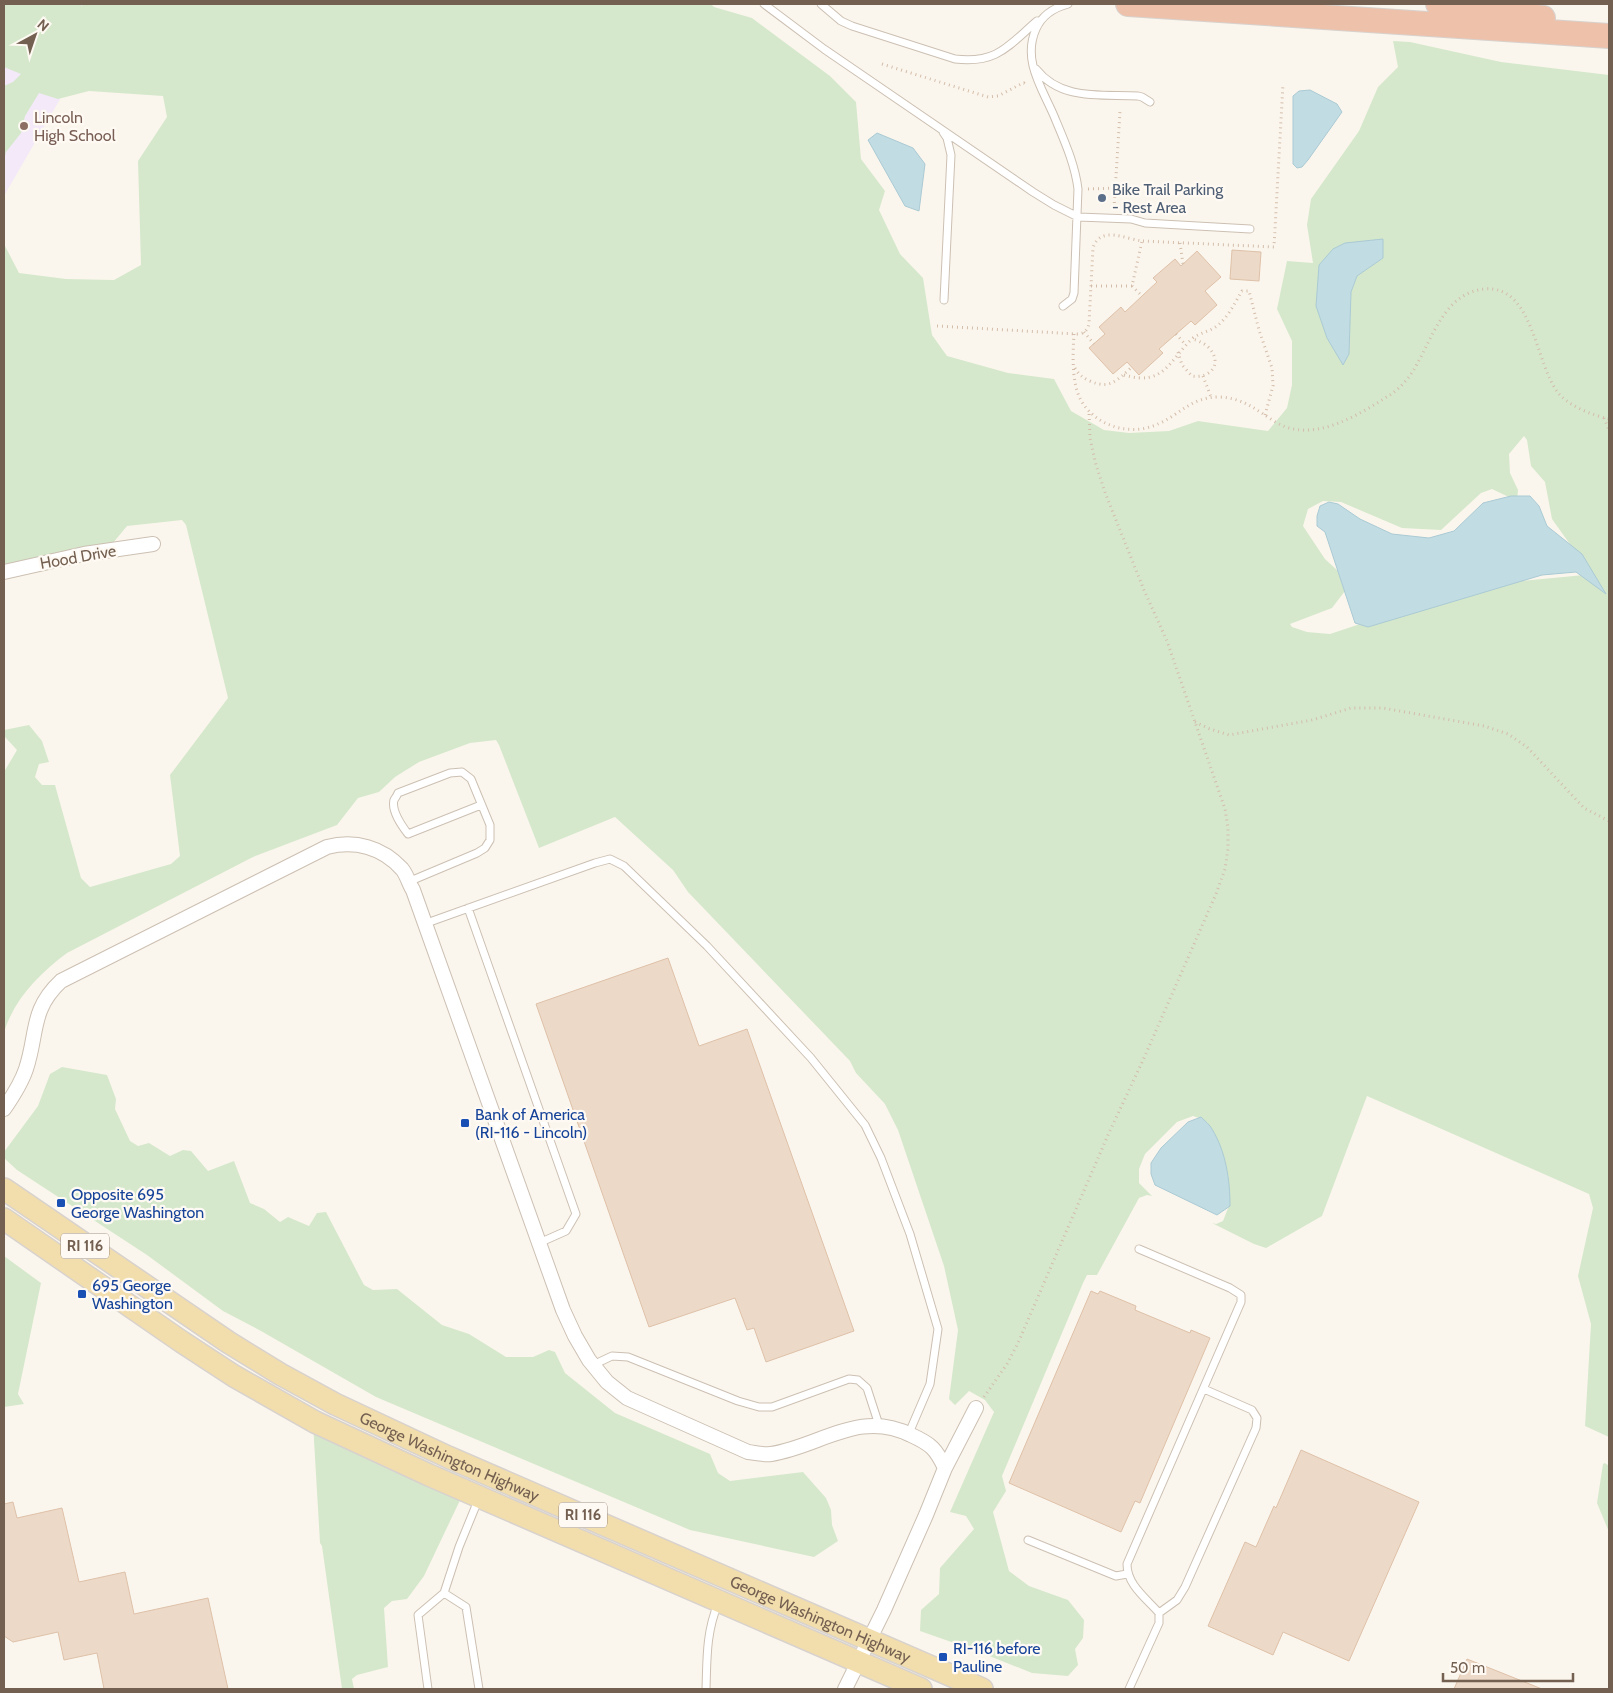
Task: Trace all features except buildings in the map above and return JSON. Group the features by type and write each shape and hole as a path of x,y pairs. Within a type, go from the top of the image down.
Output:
{"highway":[{"path":"1128,4 1609,36"},
{"path":"1438,4 1609,26"}],"main road":[{"name":"George Washington Highway","path":"4,1189 221,1338 280,1374 328,1400 439,1453 982,1689"},
{"name":"George Washington Highway","path":"4,1219 174,1338 260,1391 344,1436 479,1498 921,1689"}],"street":[{"name":"Hood Drive","path":"4,572 84,554 153,544"},
{"path":"4,1109 15,1093 26,1069 37,1018 43,1002 56,986 73,974 327,847 347,843 364,845 385,855 403,870 563,1310 575,1336 592,1364 607,1382 627,1398 748,1452 769,1454 853,1427 879,1425 903,1430 920,1439 938,1452 945,1468"},
{"path":"845,1689 926,1516 945,1468 976,1408"}],"lane":[{"path":"764,4 824,49 1054,206 1078,217 1131,219 1145,224 1250,229"},
{"path":"821,4 841,21 852,26 955,59 970,60 983,59 1006,49 1044,16 1059,6 1068,4"},
{"path":"1044,16 1038,25 1031,43 1032,62 1075,170 1078,189 1074,293 1072,299 1063,306"},
{"path":"1032,62 1053,85 1069,92 1138,96 1150,102"},
{"path":"938,126 947,138 951,155 944,300"},
{"path":"408,882 486,848 490,840 490,825 471,779 462,772 450,773 398,793 394,800 394,807 408,834 481,805"},
{"path":"424,924 594,863 610,859 624,866 707,946 810,1058 865,1125 881,1158 910,1234 938,1329 930,1384 909,1434"},
{"path":"468,908 576,1214 566,1232 539,1243"},
{"path":"1139,1249 1230,1288 1241,1295 1239,1308 1127,1564 1127,1574 1132,1584 1160,1613"},
{"path":"592,1364 612,1356 628,1357 759,1408 772,1407 849,1379 858,1380 867,1388 879,1425"},
{"path":"1129,1689 1159,1622 1160,1613 1177,1600 1186,1587 1256,1428 1256,1418 1252,1410 1204,1389"},
{"path":"428,1689 418,1615 444,1592 479,1498"},
{"path":"1028,1540 1116,1576 1127,1574"},
{"path":"444,1592 466,1607 479,1689"},
{"path":"706,1689 708,1637 710,1625 719,1602"}],"path":[{"path":"882,64 988,97 998,96 1024,83 1029,87"},
{"path":"937,326 1074,334 1084,332 1087,330 1089,323 1095,243 1102,236 1123,236 1142,241 1274,247 1283,84"},
{"path":"1113,235 1120,112"},
{"path":"1132,286 1142,241"},
{"path":"1180,243 1183,264"},
{"path":"1091,286 1132,286 1142,296"},
{"path":"1074,334 1073,365 1079,397 1089,411 1114,427 1140,430 1165,421 1195,401 1211,397 1222,397 1249,404 1281,426 1307,430 1339,422 1383,399 1401,387 1418,364 1439,323 1452,306 1467,294 1485,289 1501,291 1521,308 1530,324 1550,379 1560,394 1575,406 1609,419"},
{"path":"1124,375 1142,377 1157,374 1168,368 1178,352 1199,333 1212,329 1227,316 1242,291 1249,291 1259,330 1272,368 1273,386 1265,415"},
{"path":"1084,332 1094,344"},
{"path":"1176,334 1186,345"},
{"path":"1178,352 1182,365 1192,376 1209,374 1215,362 1214,355 1210,348 1193,339"},
{"path":"1073,365 1079,375 1101,385 1112,383 1132,367"},
{"path":"1203,376 1211,397"},
{"path":"976,1408 994,1384 1018,1343 1104,1144 1216,894 1225,870 1228,849 1228,828 1225,809 1167,641 1141,583 1106,495 1090,438 1089,411"},
{"path":"1604,418 1609,430"},
{"path":"1195,722 1229,735 1312,720 1351,708 1383,708 1484,726 1508,734 1527,747 1584,808 1609,821"}],"shaded area":[{"name":"Lincoln High School","path":"4,4 98,4 85,56 4,196"}],"green space":[{"path":"4,4 81,4 81,6 84,4 711,4 714,7 752,18 830,76 856,102 861,159 885,191 879,210 900,254 923,278 932,335 947,356 1008,373 1054,379 1071,411 1104,430 1129,433 1169,431 1198,421 1268,431 1287,408 1292,385 1292,341 1277,309 1287,261 1313,263 1307,225 1311,199 1359,131 1378,87 1398,67 1393,41 1410,42 1501,62 1609,75 1609,1437 1585,1426 1591,1324 1578,1276 1593,1208 1589,1194 1367,1096 1322,1216 1266,1248 1212,1223 1216,1224 1223,1221 1230,1203 1215,1145 1199,1118 1193,1116 1177,1122 1145,1154 1139,1169 1139,1183 1152,1196 1147,1195 1139,1198 1097,1275 1087,1275 1002,1476 1006,1491 993,1512 1009,1571 1029,1586 1068,1600 1084,1620 1083,1638 1075,1649 1078,1665 1068,1676 1032,1673 920,1631 921,1610 939,1594 940,1568 974,1529 966,1516 950,1512 994,1412 985,1400 969,1391 955,1405 949,1399 958,1330 944,1266 898,1130 885,1104 856,1073 850,1061 688,892 673,870 615,817 539,848 496,740 470,743 419,762 395,777 379,792 358,798 337,825 253,857 67,953 47,969 21,998 4,1032 4,772 17,750 4,736 4,730 29,725 42,741 49,762 39,764 35,777 42,785 55,785 81,878 90,887 171,864 180,856 170,775 228,698 186,525 182,520 127,526 103,555 4,571 4,244 19,273 66,279 114,280 141,265 138,161 167,117 163,96 89,91 58,99 39,93 25,116 21,133 6,152 4,160 4,86 13,82 21,74 4,67","holes":["1383,258 1357,276 1351,292 1349,354 1319,266","1524,436 1527,440 1531,466 1545,482 1552,519 1589,571 1584,575 1510,582 1369,621 1330,634 1307,632 1292,627 1290,624 1332,608 1351,583 1325,559 1303,526 1308,509 1323,501 1341,502 1402,528 1441,530 1481,493 1492,489 1517,501 1518,490 1510,473 1509,454"]},
{"path":"62,1067 107,1075 116,1099 115,1109 130,1141 138,1146 149,1143 170,1156 183,1150 191,1151 208,1171 234,1161 250,1203 264,1209 280,1222 288,1217 309,1226 317,1213 326,1212 364,1285 373,1290 397,1289 442,1325 469,1334 506,1357 533,1357 549,1350 555,1352 565,1373 615,1413 710,1454 718,1473 730,1481 803,1472 826,1498 831,1510 832,1525 838,1541 814,1557 690,1530 376,1397 223,1311 147,1255 17,1170 4,1158 4,1152 38,1106 50,1074"},
{"path":"4,1256 41,1283 18,1394 24,1404 4,1407"},
{"path":"313,1423 462,1496 424,1576 407,1599 392,1601 384,1608 388,1667 357,1675 352,1679 354,1689 342,1689 322,1546 320,1543"},
{"path":"1605,1463 1609,1466 1609,1532 1597,1503 1603,1464"}],"water":[{"path":"1310,90 1337,104 1342,112 1308,160 1302,167 1297,168 1293,164 1293,96 1299,91"},
{"path":"877,133 913,148 925,164 919,211 905,206 868,140"},
{"path":"1383,239 1383,258 1357,276 1351,292 1349,354 1343,365 1327,338 1316,306 1319,265 1333,249 1345,243"},
{"path":"1511,496 1530,496 1539,506 1547,526 1582,554 1606,594 1576,572 1542,575 1368,627 1355,623 1325,532 1317,526 1320,506 1329,502 1338,504 1360,519 1392,534 1429,538 1454,531 1483,503"},
{"path":"1201,1117 1210,1126 1217,1138 1228,1176 1230,1206 1217,1215 1155,1185 1151,1174 1151,1163 1161,1148 1188,1122"}],"place":[{"name":"Lincoln High School","path":"24,126"},
{"name":"Bike Trail Parking - Rest Area","path":"1102,198"},
{"name":"Bank of America (RI-116 - Lincoln)","path":"465,1123"},
{"name":"Opposite 695 George Washington","path":"61,1203"},
{"name":"695 George Washington","path":"82,1294"},
{"name":"RI-116 before Pauline","path":"943,1657"}]}
